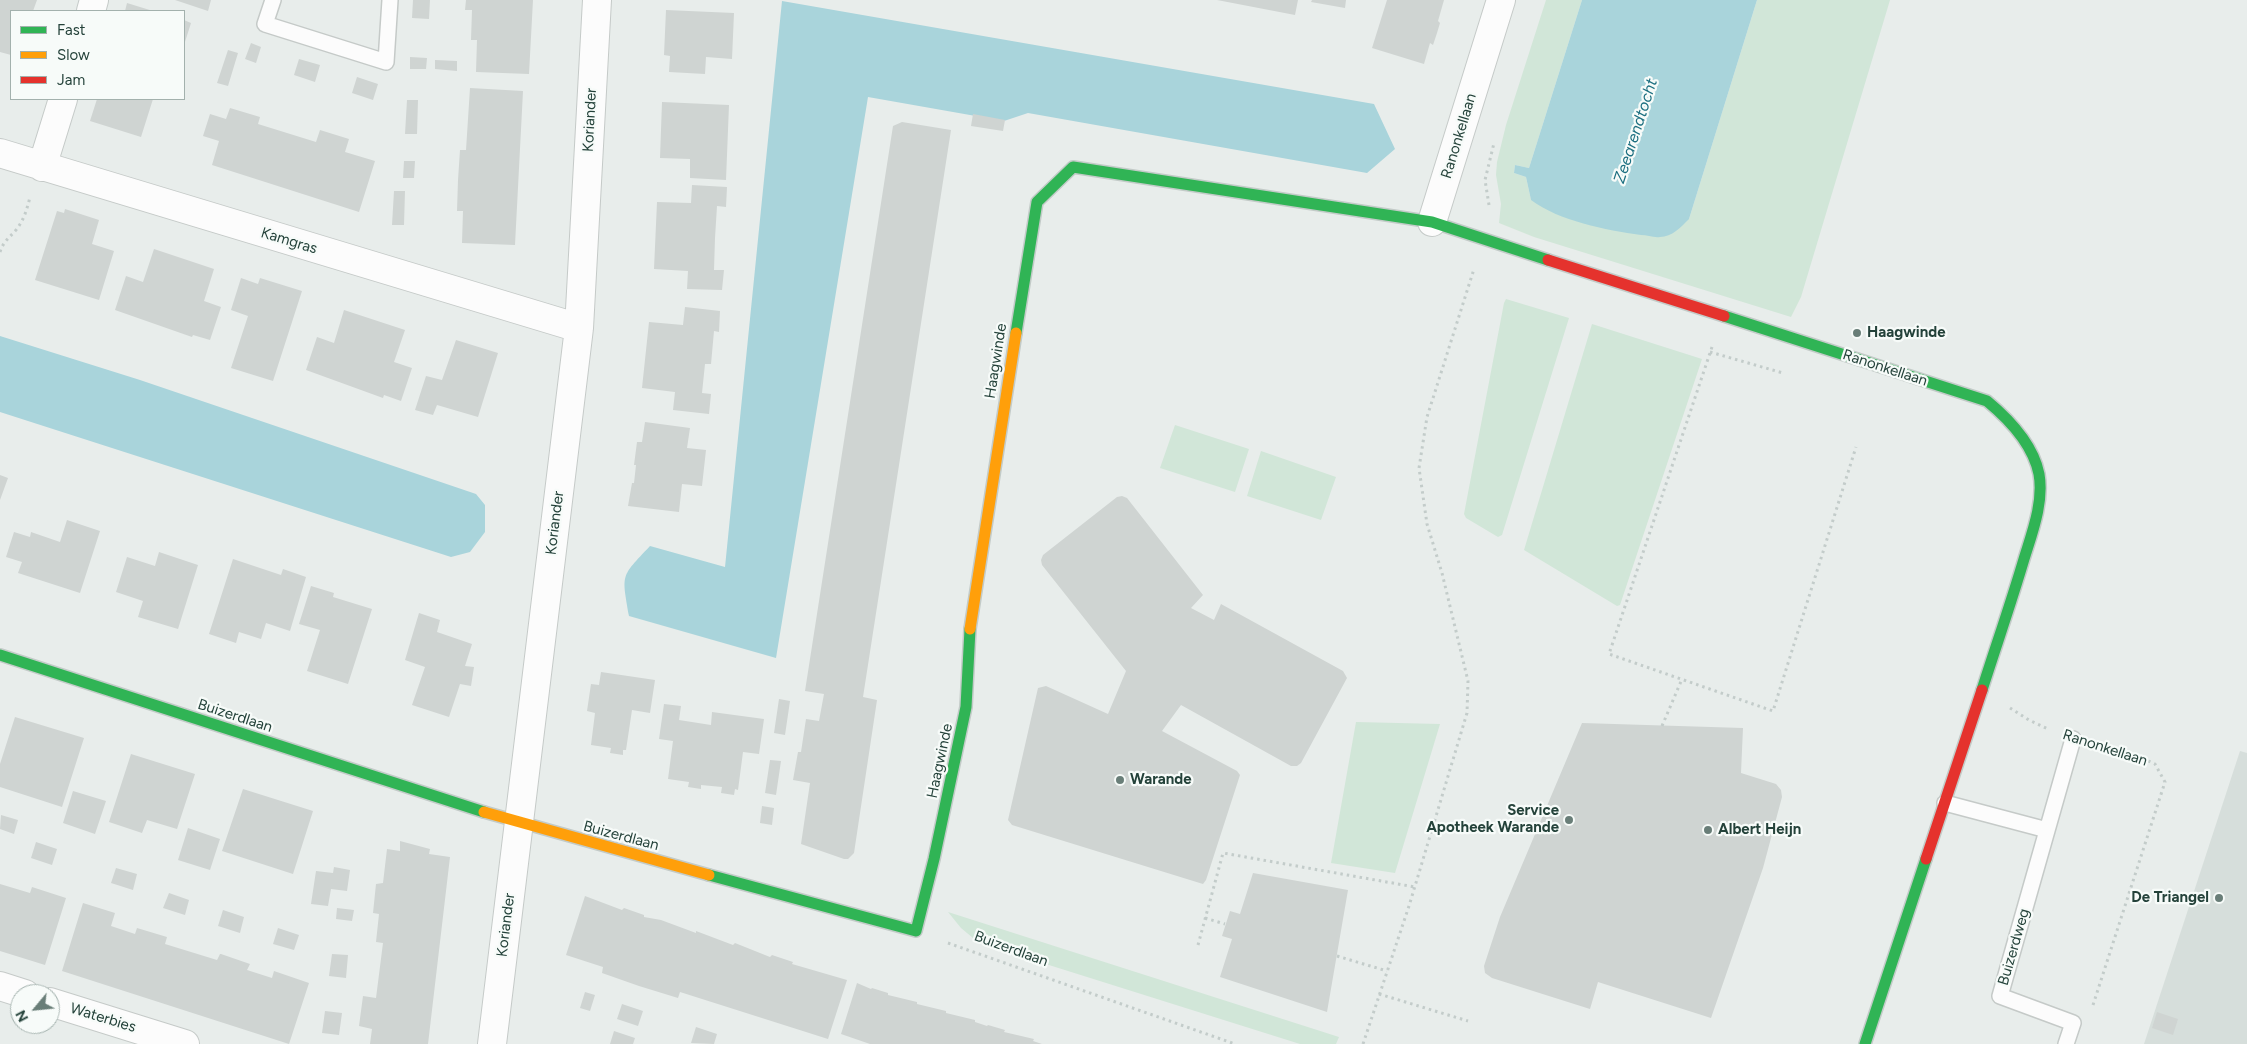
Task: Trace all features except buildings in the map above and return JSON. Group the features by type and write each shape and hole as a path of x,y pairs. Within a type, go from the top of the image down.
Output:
{"street":[{"name":"Koriander","path":"492,1044 579,328 597,0"},
{"name":"Ranonkellaan","path":"1501,0 1432,222 1987,400 2004,414 2018,431 2033,458 2040,486 2036,510 2018,580 1865,1044"},
{"path":"38,166 63,100"},
{"name":"Kamgras","path":"0,153 579,328"},
{"name":"Haagwinde","path":"916,931 934,859 966,707 970,630 1037,202 1072,167 1432,222"},
{"name":"Buizerdlaan","path":"0,655 518,823 916,931"},
{"name":"Waterbies","path":"60,1005 184,1044"}],"lane":[{"path":"273,0 265,24 386,62 390,0"},
{"name":"Buizerdweg","path":"2066,1044 2073,1023 2000,996 2073,740"},
{"path":"1945,804 2047,830"}],"path":[{"path":"1363,1044 1415,887 1467,713 1468,681 1442,574 1427,524 1419,468 1427,417 1483,238 1489,204 1485,180 1495,142"},
{"path":"0,252 2,244 17,229 26,213 38,166"},
{"path":"1722,315 1609,654 1773,710 1856,447"},
{"path":"1662,726 1682,679"},
{"name":"Ranonkellaan","path":"1982,689 2029,720 2073,740 2147,760 2155,764 2165,782 2091,1010"},
{"path":"1198,945 1223,853 1415,887"},
{"path":"1205,918 1225,924"},
{"name":"Buizerdlaan","path":"916,931 1235,1044"},
{"path":"1337,956 1387,971"},
{"path":"1380,994 1468,1021"}],"shaded area":[{"name":"De Triangel","path":"2240,751 2247,753 2247,1044 2144,1044"}],"green space":[{"path":"1546,0 1582,0 1529,168 1515,165 1514,173 1526,177 1531,200 1689,219 1757,0 1890,0 1801,297 1791,317 1534,237 1499,223 1501,204 1496,175 1497,162 1506,125"},
{"path":"1506,299 1569,318 1502,535 1498,537 1466,518 1464,514"},
{"path":"1592,324 1702,359 1620,605 1617,606 1524,550"},
{"path":"1175,425 1249,449 1235,492 1160,468"},
{"path":"1261,451 1336,477 1321,520 1247,496"},
{"path":"1356,722 1440,724 1395,873 1331,863"},
{"path":"948,912 1339,1037 1336,1044 1300,1044 979,943 961,928"}],"water":[{"name":"Zeearendtocht","path":"1582,0 1757,0 1689,219 1676,231 1664,237 1583,224 1555,214 1531,200 1526,177 1514,173 1515,165 1529,168"},
{"path":"782,1 1374,104 1395,149 1367,173 1028,113 1004,121 868,97 776,658 629,616 625,583 628,571 650,546 725,567"},
{"path":"0,336 140,380 476,494 485,505 485,532 470,552 451,557 0,412"}],"traffic: fast":[{"path":"1016,333 1037,202 1073,167 1432,222 1548,260"},
{"path":"1724,316 1987,401 2004,416 2026,443 2032,453 2039,474 2039,506 2014,592 1982,690"},
{"path":"709,875 916,931 934,859 966,707 970,629"},
{"path":"0,655 484,812"},
{"path":"1865,1044 1926,859"}],"traffic: slow":[{"path":"970,629 1016,333"},
{"path":"484,812 709,875"}],"traffic: jam":[{"path":"1548,260 1724,316"},
{"path":"1926,859 1982,690"}],"place":[{"name":"Haagwinde","path":"1857,333"},
{"name":"Warande","path":"1120,780"},
{"name":"Service Apotheek Warande","path":"1569,820"},
{"name":"Albert Heijn","path":"1708,830"},
{"name":"De Triangel","path":"2219,898"}]}
